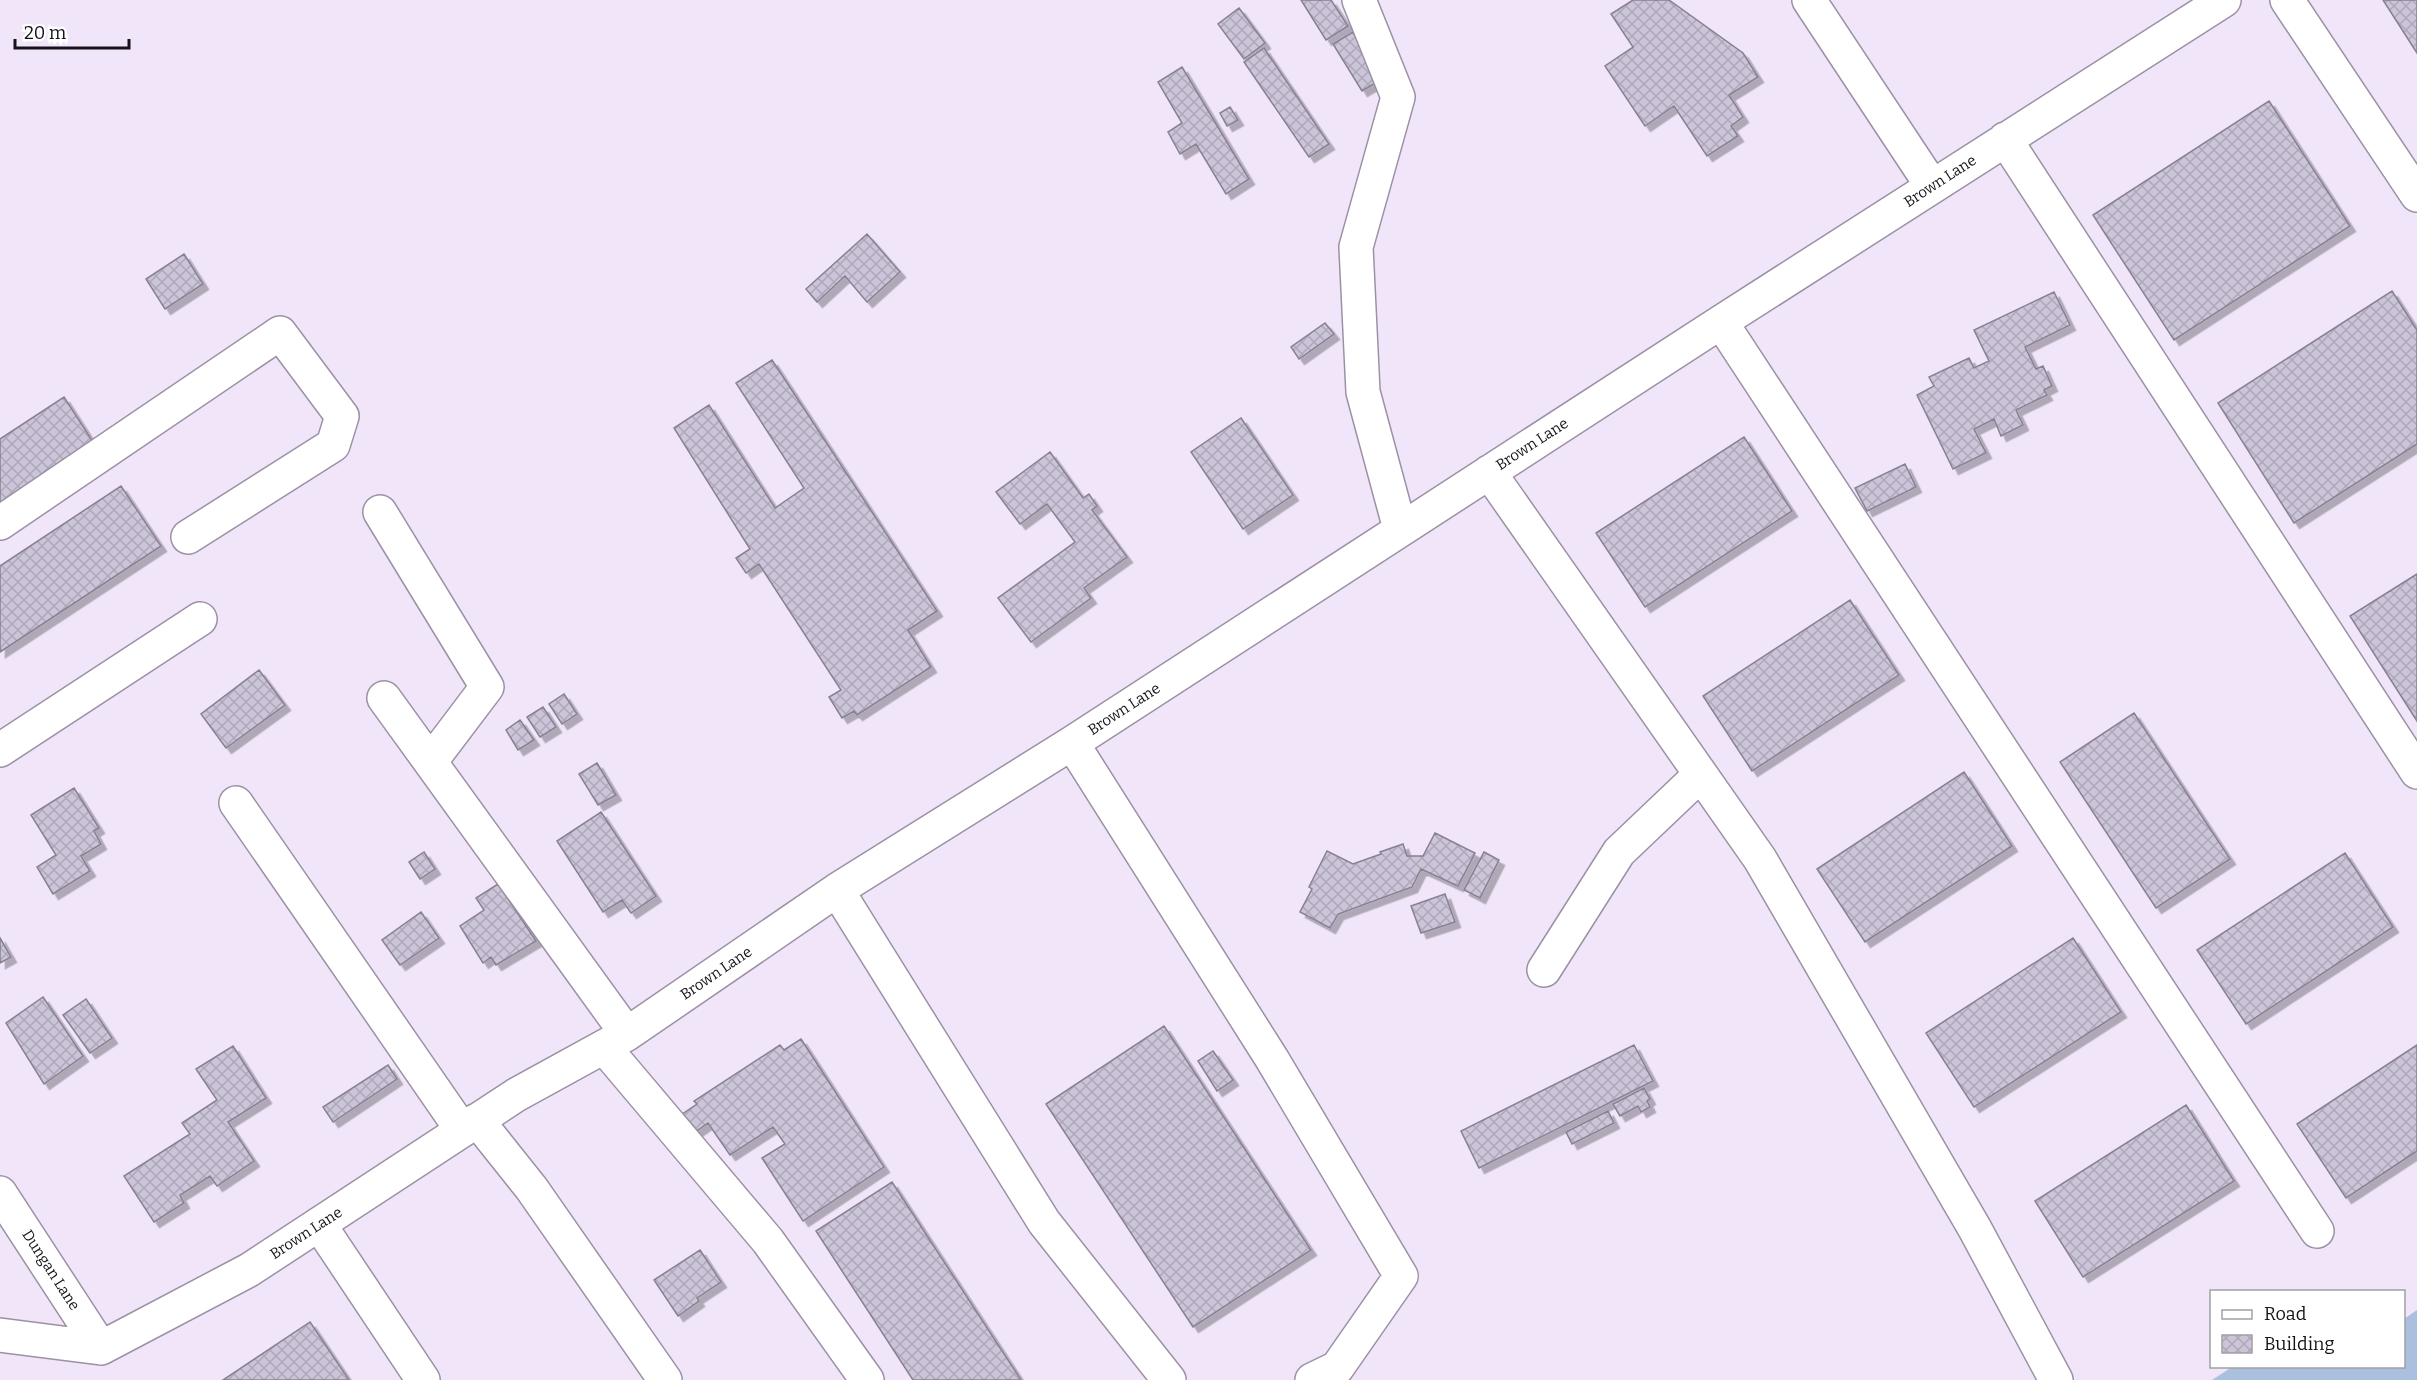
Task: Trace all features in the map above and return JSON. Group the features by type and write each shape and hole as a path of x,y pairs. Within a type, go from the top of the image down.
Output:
{"street":[{"path":"1359,0 1398,97 1356,247 1363,392 1400,530"},
{"path":"1809,0 1932,186"},
{"name":"Brown Lane","path":"101,1348 249,1269 516,1095 616,1040 837,890 1072,743 2005,139 2189,10 2224,0"},
{"path":"2287,0 2417,195"},
{"path":"2005,139 2417,772"},
{"path":"1721,322 2318,1232"},
{"path":"0,523 280,333 342,416 333,445 188,537"},
{"path":"1489,472 1760,859 1975,1229 2056,1380"},
{"path":"380,512 487,687 431,762"},
{"path":"0,750 200,619"},
{"path":"384,698 431,762 616,1040 768,1241 867,1380"},
{"path":"1072,743 1272,1059 1401,1276 1337,1368 1312,1380"},
{"path":"1545,969 1619,852 1700,775"},
{"path":"236,803 470,1125 532,1189 665,1380"},
{"path":"837,890 1044,1222 1169,1380"},
{"name":"Dungan Lane","path":"0,1192 101,1348"},
{"path":"319,1224 423,1380"},
{"path":"0,1335 101,1348"}],"water":[{"path":"2417,1310 2417,1380 2212,1380 2230,1368 2405,1368 2405,1318"}],"building":[{"path":"1301,0 1331,0 1348,26 1326,40"},
{"path":"1633,0 1669,0 1743,53 1758,77 1729,95 1743,117 1731,126 1738,136 1707,156 1674,106 1645,126 1605,66 1633,47 1611,14"},
{"path":"2383,0 2417,0 2417,53"},
{"path":"1239,8 1265,43 1244,59 1218,24"},
{"path":"1353,32 1382,79 1362,91 1333,44"},
{"path":"1264,48 1329,144 1309,157 1244,62"},
{"path":"1182,67 1249,179 1226,194 1196,144 1180,154 1168,132 1182,123 1158,82"},
{"path":"2269,101 2350,226 2174,340 2093,215"},
{"path":"1230,107 1238,120 1227,126 1220,113"},
{"path":"867,234 900,272 867,302 845,276 817,302 806,289"},
{"path":"184,254 203,284 165,309 146,279"},
{"path":"2392,291 2417,330 2417,444 2294,523 2218,403"},
{"path":"2054,292 2070,325 2025,347 2036,369 2043,366 2052,386 2044,390 2047,395 2016,410 2023,425 2001,436 1994,419 1974,429 1986,453 1953,469 1917,395 1934,386 1929,377 1969,358 1974,368 1989,361 1974,330"},
{"path":"1325,323 1334,334 1299,359 1291,347"},
{"path":"772,360 937,611 908,630 931,667 857,715 854,711 842,718 829,697 841,690 759,564 746,573 736,558 750,549 674,428 709,405 775,508 804,488 736,383"},
{"path":"64,397 93,442 0,503 0,439"},
{"path":"1241,418 1293,495 1243,529 1191,452"},
{"path":"1744,437 1792,511 1645,607 1596,533"},
{"path":"1050,452 1083,498 1089,494 1097,506 1092,510 1127,557 1084,588 1091,598 1031,642 998,598 1075,542 1047,504 1020,524 996,492"},
{"path":"1905,464 1916,487 1867,511 1855,488"},
{"path":"121,486 161,546 0,652 0,566"},
{"path":"2417,574 2417,721 2350,616"},
{"path":"1850,600 1899,675 1752,771 1703,696"},
{"path":"259,670 285,705 226,748 201,714"},
{"path":"564,694 577,714 562,724 549,704"},
{"path":"543,707 556,727 540,737 527,717"},
{"path":"2134,713 2230,859 2156,908 2060,762"},
{"path":"520,720 534,740 518,750 506,730"},
{"path":"597,763 616,795 598,805 579,774"},
{"path":"1964,772 2012,846 1865,942 1817,869"},
{"path":"74,788 99,828 94,831 101,844 81,856 90,871 53,894 37,867 56,855 31,815"},
{"path":"601,812 656,896 631,913 622,900 603,912 557,841"},
{"path":"1435,833 1475,853 1458,886 1421,869 1412,887 1338,914 1330,928 1300,912 1312,889 1309,887 1327,851 1353,864 1403,844 1407,856 1423,856"},
{"path":"424,852 435,869 420,879 409,862"},
{"path":"1484,852 1499,860 1480,898 1464,890"},
{"path":"2345,853 2393,927 2246,1024 2197,950"},
{"path":"498,884 536,941 496,965 491,957 483,963 460,926 484,910 476,898"},
{"path":"1445,894 1455,922 1421,933 1411,906"},
{"path":"421,912 439,938 400,965 382,940"},
{"path":"0,938 11,957 0,963"},
{"path":"2073,938 2121,1012 1974,1107 1926,1033"},
{"path":"43,997 83,1056 44,1084 6,1023"},
{"path":"86,999 112,1038 90,1053 63,1015"},
{"path":"1164,1026 1311,1250 1193,1327 1046,1104"},
{"path":"801,1039 884,1167 803,1221 762,1158 785,1144 773,1127 730,1155 708,1123 691,1135 678,1117 697,1104 694,1101 780,1045 784,1050"},
{"path":"1634,1045 1653,1081 1479,1168 1461,1131"},
{"path":"2417,1045 2417,1151 2346,1198 2297,1124"},
{"path":"233,1046 266,1098 228,1122 254,1161 217,1186 210,1176 180,1195 184,1203 154,1222 124,1176 190,1134 182,1123 217,1100 196,1069"},
{"path":"1213,1051 1233,1080 1217,1091 1198,1061"},
{"path":"388,1065 397,1079 333,1122 323,1107"},
{"path":"1644,1088 1650,1099 1647,1101 1650,1107 1641,1112 1638,1106 1620,1116 1613,1104"},
{"path":"2186,1105 2234,1181 2083,1277 2035,1201"},
{"path":"1608,1111 1614,1123 1572,1144 1566,1132"},
{"path":"892,1182 1021,1380 913,1380 816,1231"},
{"path":"700,1250 721,1282 697,1298 699,1301 678,1316 654,1280"},
{"path":"310,1322 349,1380 223,1380"}]}
